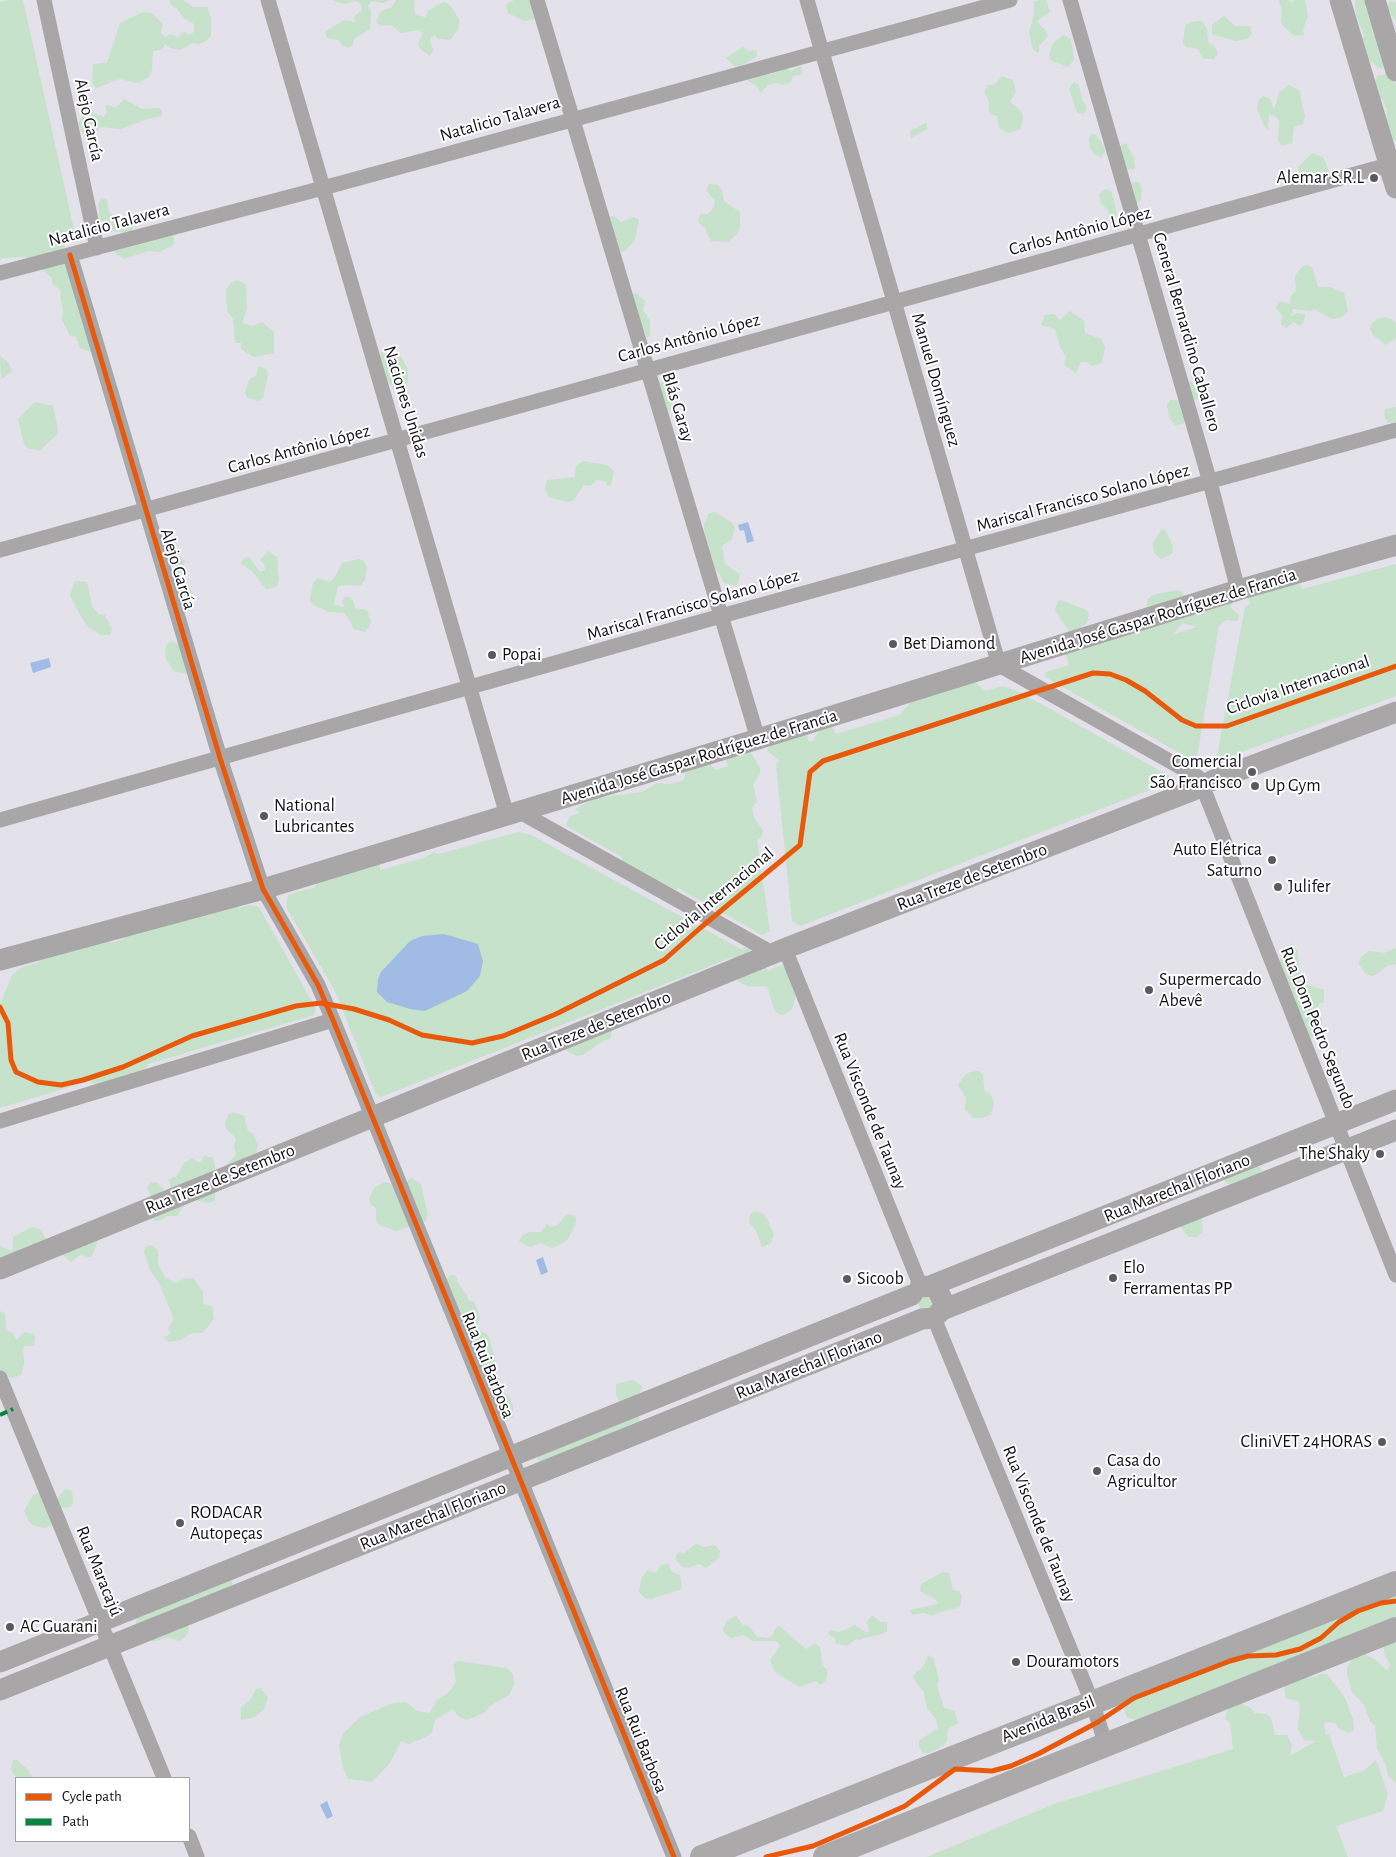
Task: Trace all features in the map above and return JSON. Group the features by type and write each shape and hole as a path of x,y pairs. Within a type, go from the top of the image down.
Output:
{"main road":[{"path":"1340,0 1393,168"},
{"path":"1376,0 1396,71"},
{"name":"Avenida José Gaspar Rodríguez de Francia","path":"0,960 263,889 758,739 1238,590 1396,544"},
{"name":"Rua Treze de Setembro","path":"0,1269 779,952 1396,712"},
{"name":"Rua Marechal Floriano","path":"0,1662 835,1326 921,1289 1396,1100"},
{"name":"Rua Marechal Floriano","path":"0,1690 1396,1130"},
{"path":"921,1289 942,1295 933,1316 912,1309 921,1289"},
{"path":"835,1326 845,1351"},
{"path":"386,1506 396,1531"},
{"name":"Avenida Brasil","path":"702,1857 1396,1583"},
{"path":"825,1857 1396,1629"}],"street":[{"name":"Alejo García","path":"44,0 96,248"},
{"name":"Naciones Unidas","path":"268,0 471,688 513,813"},
{"name":"Blás Garay","path":"537,0 758,739"},
{"name":"Manuel Domínguez","path":"807,0 999,665"},
{"name":"Natalicio Talavera","path":"0,273 323,188 572,118 1010,0"},
{"name":"General Bernardino Caballero","path":"1070,0 1210,482 1238,590"},
{"name":"Carlos Antônio López","path":"0,550 1139,234 1393,168"},
{"name":"Alejo García","path":"70,255 220,758 263,889"},
{"name":"Mariscal Francisco Solano López","path":"0,820 721,616 1396,430"},
{"path":"999,665 1095,718 1202,786"},
{"name":"Rua Dom Pedro Segundo","path":"1202,786 1396,1275"},
{"path":"513,813 779,952"},
{"name":"Rua Rui Barbosa","path":"263,889 318,986 334,1020 674,1857"},
{"name":"Rua Visconde de Taunay","path":"779,952 921,1289"},
{"path":"0,1121 334,1020"},
{"name":"Rua Visconde de Taunay","path":"933,1316 1092,1702 1106,1744"},
{"name":"Rua Maracajú","path":"0,1378 6,1412 100,1622 164,1777"},
{"path":"190,1839 197,1857"}],"green space":[{"path":"23,0 75,234 63,237 67,241 62,252 67,260 92,352 80,348 76,337 70,336 62,320 61,291 52,283 51,277 26,257 2,258 0,260 0,2"},
{"path":"170,0 183,0 193,7 207,7 211,18 211,36 200,44 192,43 181,50 170,48 165,44 161,50 153,51 152,70 149,77 138,83 120,79 96,88 92,83 93,64 107,63 120,23 143,12 152,13 163,24 161,34 166,37 171,34 177,37 184,32 189,35 194,32 194,24 185,19 170,4"},
{"path":"332,0 390,0 384,3 372,1 368,6 371,11 370,29 354,39 353,45 348,48 342,45 339,40 327,38 325,32 344,20 355,22 354,17 362,10 361,4 355,1 344,4"},
{"path":"396,0 414,0 415,15 426,17 428,11 443,2 449,4 459,19 458,30 450,40 438,39 434,35 430,39 433,51 430,56 420,49 418,44 423,33 418,30 401,33 391,25 380,26 376,21 381,11 392,7"},
{"path":"514,0 541,0 535,19 524,21 508,13 506,5"},
{"path":"1046,0 1050,12 1038,20 1038,23 1048,36 1039,46 1039,52 1036,52 1032,47 1029,33 1034,14 1034,2"},
{"path":"1279,0 1289,0 1292,3 1294,0 1305,0 1308,16 1303,29 1304,35 1294,36 1284,27 1281,22 1282,11"},
{"path":"1355,0 1366,0 1365,7 1378,29 1372,29 1372,32 1375,33 1388,67 1379,68 1370,61 1361,42 1364,35 1356,15"},
{"path":"1390,1 1396,2 1396,23 1387,7"},
{"path":"1224,16 1235,26 1250,26 1252,34 1247,39 1235,41 1212,34 1212,25"},
{"path":"1201,21 1207,28 1208,42 1215,47 1218,53 1214,59 1203,59 1198,49 1186,47 1183,43 1185,25"},
{"path":"1063,35 1071,39 1074,59 1069,67 1049,59 1052,44"},
{"path":"743,47 748,51 756,50 757,56 740,67 734,66 726,58"},
{"path":"799,66 802,68 802,74 793,76 791,82 783,85 777,83 768,85 761,93 757,86 748,81 747,78 775,73 787,68 792,71"},
{"path":"1386,74 1396,84 1396,140 1391,142 1389,128 1385,124 1387,113 1384,102 1383,99 1380,99 1374,85 1377,76"},
{"path":"1002,76 1013,80 1016,92 1010,102 1021,111 1023,117 1021,129 1009,133 999,128 997,116 989,113 989,102 984,92 988,85 995,84"},
{"path":"1074,82 1079,85 1082,100 1086,106 1086,111 1083,114 1077,112 1069,89"},
{"path":"1289,85 1299,90 1305,116 1303,124 1294,127 1292,143 1282,146 1278,141 1279,120 1275,116 1269,115 1268,129 1265,128 1257,109 1259,99 1264,96 1271,100 1273,108 1275,107 1279,92"},
{"path":"124,99 142,109 159,108 162,110 162,116 144,120 121,129 100,127 97,132 91,134 82,133 78,124 84,114 90,112 104,117 107,112 105,106 108,105 116,108"},
{"path":"926,123 928,129 911,138 910,131"},
{"path":"1091,134 1095,134 1104,146 1105,153 1101,158 1095,155 1090,148 1089,139"},
{"path":"1126,143 1134,158 1135,168 1133,170 1125,169 1120,146"},
{"path":"1312,153 1323,157 1330,173 1328,176 1301,183 1298,167"},
{"path":"1139,182 1142,189 1141,200 1136,204 1131,183"},
{"path":"709,184 718,185 722,190 724,201 740,212 740,227 737,234 728,242 711,241 705,228 698,222 700,214 708,214 714,207 715,201 706,190"},
{"path":"1106,189 1111,191 1114,200 1117,215 1114,221 1109,218 1108,210 1101,204 1099,194"},
{"path":"101,198 107,200 109,212 116,218 133,219 135,222 132,231 126,233 114,231 100,221 98,204"},
{"path":"614,216 621,222 634,217 639,220 635,240 625,251 619,252 608,217"},
{"path":"167,231 174,237 174,245 160,252 148,251 124,259 116,254 113,248"},
{"path":"1307,265 1312,267 1318,287 1330,287 1344,293 1348,311 1342,317 1332,319 1314,309 1311,311 1293,309 1291,317 1297,313 1302,314 1305,315 1304,321 1301,326 1293,322 1286,328 1281,324 1282,315 1276,308 1280,301 1290,304 1290,297 1296,291 1295,276 1302,267"},
{"path":"238,280 246,285 247,309 242,323 253,326 262,322 274,332 274,353 254,357 241,349 241,343 236,343 233,318 227,311 226,289 232,282"},
{"path":"636,293 645,301 643,310 650,321 650,335 647,338 630,295"},
{"path":"1070,311 1084,321 1085,333 1101,339 1105,347 1102,363 1091,366 1087,362 1081,362 1076,373 1064,365 1066,357 1060,347 1055,329 1041,325 1045,315 1054,314 1060,320"},
{"path":"1384,317 1392,319 1396,323 1396,338 1386,345 1373,335 1370,329 1371,324 1377,319"},
{"path":"389,348 398,351 408,369 408,382 403,390 398,393 386,380 385,371 379,364 381,352"},
{"path":"0,356 9,363 12,372 1,379"},
{"path":"259,366 267,370 268,376 263,398 259,401 247,397 245,392 249,380 256,375"},
{"path":"665,381 676,395 676,407 669,411 664,410 656,384"},
{"path":"1186,381 1192,382 1200,394 1198,399 1193,401"},
{"path":"1170,400 1182,401 1185,421 1183,424 1175,425 1169,418 1167,405"},
{"path":"35,402 53,406 58,429 57,435 39,451 27,448 18,419"},
{"path":"1396,407 1396,422 1388,423 1384,415 1385,409"},
{"path":"583,461 607,465 614,471 611,484 608,486 605,481 597,480 590,486 584,485 573,501 567,502 549,497 545,489 547,480 575,477 576,466"},
{"path":"715,512 731,522 735,527 732,539 722,546 725,564 740,574 737,586 724,583 719,573 706,562 704,524 709,513"},
{"path":"1165,529 1173,546 1172,554 1161,559 1155,554 1152,544 1161,530"},
{"path":"268,551 277,557 279,581 276,587 266,589 252,571 241,564 243,559 249,557 260,572 265,570 264,564 260,560"},
{"path":"175,556 185,561 181,573 193,593 193,611 183,610 173,579 177,571 171,561"},
{"path":"359,559 365,562 367,568 365,580 361,585 338,586 334,605 345,607 342,602 345,597 350,597 354,602 355,608 367,610 371,621 365,632 354,629 345,613 328,612 312,604 310,599 313,582 318,578 329,582 334,578 342,563"},
{"path":"1396,564 1396,696 1222,759 1217,756 1245,607 1250,604 1246,589 1299,583 1302,589"},
{"path":"74,582 87,582 92,606 98,614 105,615 112,630 110,635 101,635 88,627 81,616 70,596"},
{"path":"1177,590 1182,592 1184,598 1232,602 1231,608 1239,615 1238,621 1226,620 1219,626 1197,757 1192,760 1045,677 1046,672 1069,665 1065,652 1146,611 1148,599 1153,595","holes":["1183,623 1196,627 1175,634"]},
{"path":"1061,600 1086,610 1089,614 1087,623 1074,632 1069,631 1055,610 1058,601"},
{"path":"172,641 180,645 190,668 186,674 174,671 166,659 165,650 167,644"},
{"path":"974,682 986,691 1002,686 1018,691 1171,777 1170,782 800,926 792,921 776,765 779,760 767,751 772,741 806,734 809,742 813,741 820,729 831,725 836,734 900,715 914,698"},
{"path":"752,747 751,753 760,768 760,774 753,784 757,802 752,808 754,818 763,830 762,836 757,840 770,931 762,935 678,888 677,890 655,882 623,862 622,857 566,826 570,816 580,813 575,809 596,798 642,792 657,783 671,784 684,780 687,763 708,762 716,770 728,766 725,759"},
{"path":"518,832 531,835 741,949 750,946 768,971 777,966 786,965 796,995 792,1009 784,1015 778,1014 774,1009 767,986 749,987 739,982 733,975 733,957 381,1097 376,1095 336,993 286,907 288,896 295,892 315,888 317,875 380,863 380,870 424,858 434,852 439,854"},
{"path":"236,902 238,908 250,905 259,907 316,1009 314,1015 148,1064 144,1070 99,1088 90,1081 0,1108 0,1004 12,975 20,968 39,962 38,952 106,940 111,943 124,939 122,935"},
{"path":"1292,943 1298,953 1300,976 1307,985 1324,990 1324,1002 1319,1004 1317,1009 1322,1020 1322,1032 1319,1036 1313,1038 1307,1039 1279,969 1282,951"},
{"path":"1396,948 1396,964 1387,966 1377,974 1372,976 1366,974 1359,964 1360,958 1369,951 1384,953"},
{"path":"612,1027 611,1038 603,1041 583,1055 577,1056 567,1051 566,1039"},
{"path":"979,1071 983,1075 984,1090 991,1095 994,1103 991,1114 983,1118 974,1118 965,1110 966,1098 958,1085 965,1075 970,1072"},
{"path":"233,1112 244,1116 248,1131 253,1134 258,1145 252,1171 245,1181 239,1183 229,1183 223,1168 236,1155 234,1147 236,1138 227,1130 225,1124 228,1115"},
{"path":"204,1156 213,1158 215,1166 215,1201 207,1203 195,1200 186,1203 177,1216 166,1216 162,1220 155,1221 153,1217 153,1199 147,1188 150,1183 156,1182 163,1188 163,1194 171,1190 169,1179 177,1176 184,1163 192,1158 200,1163"},
{"path":"1258,1165 1262,1172 1233,1187 1225,1182 1225,1177"},
{"path":"411,1178 421,1184 428,1215 426,1221 396,1231 379,1225 376,1220 376,1208 371,1205 369,1199 374,1188 384,1182 396,1185 407,1182"},
{"path":"756,1211 765,1215 774,1234 771,1243 762,1247 756,1231 749,1222 750,1214"},
{"path":"570,1214 576,1217 576,1223 568,1239 563,1243 552,1248 541,1243 530,1247 519,1241 522,1236 529,1232 541,1232 547,1224 552,1227 558,1225 565,1216"},
{"path":"1202,1216 1203,1232 1197,1237 1188,1237 1178,1222"},
{"path":"32,1227 40,1229 46,1239 0,1268 0,1246 11,1251 13,1250 13,1237"},
{"path":"98,1240 92,1256 80,1255 71,1262 62,1254"},
{"path":"150,1245 158,1250 158,1264 165,1277 175,1283 186,1278 194,1279 203,1292 203,1304 212,1306 214,1319 203,1333 192,1333 181,1340 169,1342 164,1338 171,1333 168,1328 174,1319 159,1283 150,1270 144,1252 145,1247"},
{"path":"455,1275 468,1300 474,1302 479,1313 480,1318 476,1329 487,1334 490,1339 498,1371 495,1377 501,1380 498,1391 508,1395 513,1405 513,1417 508,1421 496,1420 443,1287 449,1276"},
{"path":"932,1296 934,1308 921,1310 918,1305 921,1297"},
{"path":"0,1311 5,1314 6,1330 14,1334 16,1340 25,1332 35,1335 36,1338 33,1346 24,1346 24,1364 21,1375 13,1378 5,1376 0,1393"},
{"path":"633,1380 643,1387 635,1402 641,1426 542,1463 537,1459 538,1453 587,1414 592,1415 622,1405 616,1395 616,1384"},
{"path":"66,1489 72,1491 73,1503 69,1507 57,1509 51,1525 45,1528 34,1526 29,1522 24,1511 33,1495 39,1492 54,1501"},
{"path":"696,1544 704,1547 715,1545 720,1552 719,1558 706,1568 699,1564 688,1568 682,1567 675,1559 677,1554 679,1552 684,1553"},
{"path":"669,1564 672,1572 680,1575 682,1589 651,1599 645,1598 639,1592 642,1577 648,1570 656,1573 661,1565"},
{"path":"943,1572 949,1573 953,1590 959,1591 962,1596 960,1607 937,1613 933,1616 924,1613 912,1615 910,1610 938,1604 935,1599 920,1591 921,1584"},
{"path":"232,1577 233,1595 189,1622 188,1634 184,1638 179,1641 168,1637 157,1641 144,1641 135,1625 137,1620 135,1614 184,1600 189,1589"},
{"path":"1396,1590 1396,1617 1136,1720 1127,1717 1125,1701"},
{"path":"872,1615 881,1622 887,1622 887,1631 861,1640 856,1639 847,1646 835,1643 836,1639 827,1633 830,1630 839,1632 855,1625 867,1633 869,1630 867,1622"},
{"path":"736,1616 743,1625 749,1626 756,1636 768,1638 773,1635 774,1630 779,1626 806,1649 816,1643 820,1648 823,1666 828,1670 825,1682 820,1685 816,1681 799,1687 774,1671 770,1660 780,1646 776,1641 753,1641 743,1635 731,1638 726,1635 723,1630 725,1624"},
{"path":"1392,1642 1396,1644 1396,1783 1388,1776 1386,1765 1377,1749 1375,1725 1370,1722 1364,1705 1352,1692 1347,1674 1347,1668 1353,1658 1364,1654 1375,1659 1387,1671 1390,1665 1384,1654 1384,1648 1386,1643"},
{"path":"928,1655 933,1658 939,1679 937,1685 944,1708 955,1711 958,1723 948,1729 947,1741 943,1746 927,1754 922,1752 919,1747 919,1741 938,1728 935,1717 927,1709 924,1692 913,1678 915,1673 924,1666"},
{"path":"458,1661 507,1668 513,1674 514,1685 509,1695 490,1706 484,1713 467,1720 458,1716 453,1709 435,1720 432,1732 428,1736 409,1744 401,1741 390,1763 372,1782 348,1779 343,1768 339,1745 343,1734 360,1717 393,1703 406,1702 417,1711 430,1713 436,1701 450,1691 456,1681 453,1665"},
{"path":"1327,1674 1345,1698 1353,1719 1354,1731 1348,1733 1338,1728 1335,1723 1324,1722 1326,1735 1329,1734 1344,1777 1364,1771 1376,1760 1388,1794 1383,1811 1336,1826 1348,1857 927,1857 1054,1804 1233,1749 1230,1722 1225,1719 1229,1708 1240,1703 1251,1708 1255,1713 1266,1714 1271,1718 1275,1735 1287,1735 1292,1745 1290,1755 1292,1755 1316,1741 1304,1740 1298,1729 1300,1705 1297,1700 1286,1699 1284,1687 1292,1678 1315,1677"},
{"path":"261,1688 268,1698 264,1709 255,1717 241,1720 241,1708 250,1700 256,1689"},
{"path":"13,1760 17,1760 32,1777 15,1777 11,1769"}],"water":[{"path":"748,522 754,541 747,543 744,530 740,531 738,525"},
{"path":"49,658 51,667 33,673 30,663"},
{"path":"444,934 478,944 483,961 480,976 467,991 425,1011 410,1009 387,1002 377,992 378,979 381,972 410,941 422,936"},
{"path":"543,1257 548,1272 541,1275 536,1260"},
{"path":"327,1801 333,1816 327,1819 320,1805"}],"marked path":[{"path":"0,1415 13,1409"}],"cycle path":[{"path":"70,255 220,758 263,889 318,985 333,1020 674,1857"},
{"name":"Ciclovia Internacional","path":"0,1007 8,1023 11,1060 16,1072 38,1082 61,1085 123,1067 192,1036 296,1006 321,1003 354,1009 389,1020 422,1035 472,1043 503,1036 556,1014 664,960 800,845 810,772 823,761 1093,673 1110,674 1126,680 1145,691 1182,720 1196,726 1227,726 1396,666"},
{"path":"766,1857 813,1846 905,1806 955,1769 992,1771 1011,1766 1098,1722 1134,1698 1230,1661 1248,1656 1276,1655 1300,1649 1321,1638 1339,1622 1358,1611 1381,1603 1396,1601"}],"place":[{"name":"Alemar S.R.L","path":"1374,178"},
{"name":"Bet Diamond","path":"893,644"},
{"name":"Popai","path":"492,655"},
{"name":"Comercial São Francisco","path":"1252,772"},
{"name":"Up Gym","path":"1255,786"},
{"name":"National Lubricantes","path":"264,816"},
{"name":"Auto Elétrica Saturno","path":"1272,860"},
{"name":"Julifer","path":"1278,887"},
{"name":"Supermercado Abevê","path":"1149,990"},
{"name":"The Shaky","path":"1380,1154"},
{"name":"Elo Ferramentas PP","path":"1113,1278"},
{"name":"Sicoob","path":"847,1279"},
{"name":"CliniVET 24HORAS","path":"1382,1442"},
{"name":"Casa do Agricultor","path":"1097,1471"},
{"name":"RODACAR Autopeças","path":"180,1523"},
{"name":"AC Guarani","path":"10,1627"},
{"name":"Douramotors","path":"1016,1662"}]}
